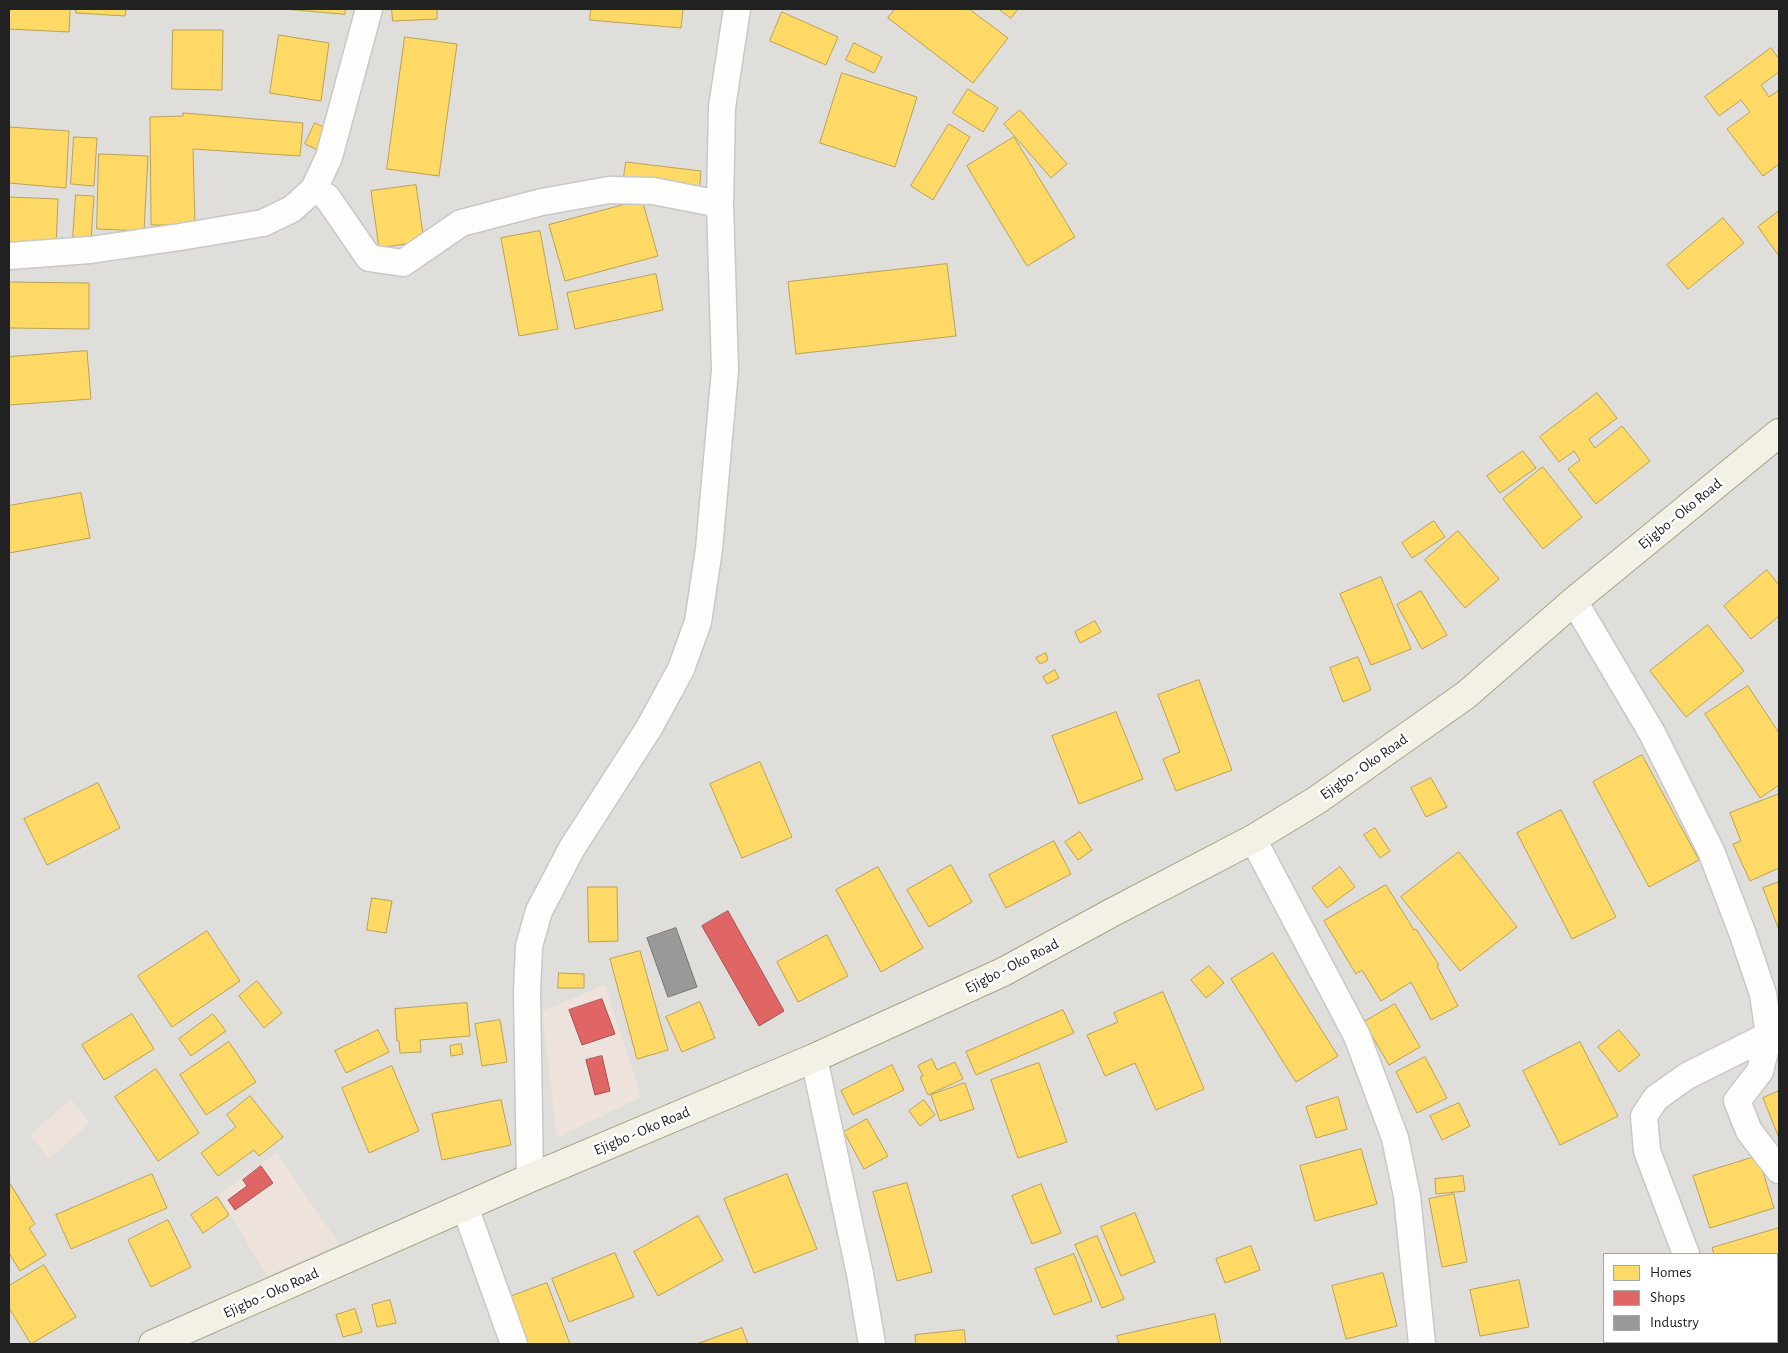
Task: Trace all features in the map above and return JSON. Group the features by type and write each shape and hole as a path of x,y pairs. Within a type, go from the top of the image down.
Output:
{"main road":[{"name":"Ejigbo - Oko Road","path":"153,1344 530,1178 814,1058 1003,972 1253,839 1317,800 1466,695 1574,601 1779,434"}],"street":[{"path":"9,256 90,250 263,223 292,209 314,189 329,158 369,9"},
{"path":"530,1178 527,993 529,946 539,911 572,848 648,728 681,669 698,622 710,549 725,370 720,204 722,107 737,9"},
{"path":"314,189 327,196 369,258 403,263 461,223 542,202 609,190 653,191 720,204"},
{"path":"1574,601 1652,733 1711,851 1742,932 1771,995 1769,1035 1760,1071 1737,1101 1749,1131 1779,1170"},
{"path":"1253,839 1357,1036 1395,1138 1407,1196 1422,1344"},
{"path":"1686,1253 1647,1151 1644,1116 1656,1098 1687,1076 1769,1035"},
{"path":"814,1058 860,1274 872,1344"},
{"path":"465,1207 514,1344"}],"shaded area":[{"path":"9,9 1779,9 1779,1344 9,1344"},
{"path":"605,985 641,1097 557,1138 542,1011"},
{"path":"71,1099 90,1123 49,1159 30,1135"},
{"path":"277,1153 339,1244 267,1276 218,1194"}],"building: Homes":[{"path":"9,9 70,9 69,32 9,29"},
{"path":"76,9 126,9 125,16 76,13"},
{"path":"285,9 345,9 345,14"},
{"path":"392,9 437,9 437,19 393,21"},
{"path":"591,9 683,9 681,28 590,20"},
{"path":"895,9 969,9 1008,38 973,83 888,18"},
{"path":"999,9 1018,9 1011,18"},
{"path":"782,12 838,37 826,65 770,41"},
{"path":"173,30 223,30 222,90 172,89"},
{"path":"279,35 329,43 321,101 270,93"},
{"path":"405,37 457,44 439,176 387,169"},
{"path":"854,43 882,57 874,73 846,60"},
{"path":"1771,48 1779,59 1779,72 1761,85 1769,97 1779,90 1779,164 1763,176 1727,129 1750,112 1741,100 1719,116 1705,97"},
{"path":"842,73 917,97 895,167 820,143"},
{"path":"968,89 998,108 983,132 953,113"},
{"path":"1020,110 1067,164 1051,178 1004,124"},
{"path":"183,113 303,123 300,156 193,149 195,225 151,225 150,117 183,116"},
{"path":"315,123 332,131 322,152 305,144"},
{"path":"949,124 970,137 933,200 911,186"},
{"path":"9,127 69,131 66,188 9,183"},
{"path":"74,137 97,138 94,186 71,184"},
{"path":"1014,137 1075,237 1027,266 967,166"},
{"path":"99,154 148,156 144,231 97,229"},
{"path":"626,162 701,171 699,193 623,184"},
{"path":"416,185 424,241 379,248 371,191"},
{"path":"76,195 94,196 91,240 73,239"},
{"path":"9,197 58,199 56,245 9,242"},
{"path":"642,200 658,256 565,281 549,225"},
{"path":"1779,211 1779,256 1758,227"},
{"path":"1723,218 1744,243 1688,289 1667,265"},
{"path":"540,231 558,329 519,336 501,238"},
{"path":"947,264 956,336 796,354 788,282"},
{"path":"656,274 663,310 575,329 567,293"},
{"path":"9,282 89,283 89,329 9,328"},
{"path":"87,351 91,399 9,405 9,357"},
{"path":"1597,393 1617,418 1589,439 1595,448 1622,426 1650,461 1596,504 1568,469 1580,460 1574,451 1559,462 1540,437"},
{"path":"1523,451 1536,468 1500,493 1487,476"},
{"path":"1543,467 1582,517 1543,549 1503,499"},
{"path":"81,493 90,538 9,553 9,506"},
{"path":"1434,521 1445,537 1412,558 1402,543"},
{"path":"1458,531 1499,579 1465,608 1425,560"},
{"path":"1767,570 1779,585 1779,616 1751,639 1724,606"},
{"path":"1381,577 1411,649 1371,665 1340,594"},
{"path":"1421,591 1447,635 1422,649 1397,605"},
{"path":"1095,621 1101,632 1080,643 1075,632"},
{"path":"1708,625 1744,671 1686,717 1650,671"},
{"path":"1046,653 1048,660 1040,664 1036,658"},
{"path":"1358,657 1371,690 1343,702 1330,668"},
{"path":"1055,670 1059,678 1047,684 1043,677"},
{"path":"1199,680 1232,770 1176,791 1163,759 1180,752 1158,695"},
{"path":"1748,686 1779,733 1779,785 1760,798 1705,714"},
{"path":"1116,712 1143,779 1079,804 1052,736"},
{"path":"1642,755 1699,860 1649,887 1593,782"},
{"path":"760,762 792,837 742,858 710,784"},
{"path":"1431,778 1447,807 1426,817 1411,788"},
{"path":"98,783 120,828 47,865 24,819"},
{"path":"1779,794 1779,868 1750,881 1733,844 1741,841 1730,813"},
{"path":"1561,810 1616,917 1572,939 1517,833"},
{"path":"1375,828 1390,851 1380,858 1364,835"},
{"path":"1080,832 1092,850 1078,860 1065,842"},
{"path":"1054,841 1071,874 1006,908 989,875"},
{"path":"1459,852 1517,927 1460,971 1401,897"},
{"path":"951,865 972,902 929,927 907,890"},
{"path":"878,867 923,948 881,972 836,890"},
{"path":"1340,867 1355,887 1327,908 1312,888"},
{"path":"1779,882 1779,930 1763,888"},
{"path":"1386,885 1414,930 1416,929 1439,965 1437,966 1458,1006 1431,1020 1411,982 1381,1001 1362,970 1356,974 1324,921"},
{"path":"588,887 617,887 618,941 589,942"},
{"path":"372,898 392,901 386,933 367,930"},
{"path":"207,931 240,981 172,1027 138,976"},
{"path":"827,935 848,976 798,1002 777,962"},
{"path":"640,951 668,1050 637,1059 610,959"},
{"path":"1273,953 1338,1056 1296,1082 1231,979"},
{"path":"1209,966 1224,983 1206,998 1191,980"},
{"path":"559,973 584,974 584,988 558,988"},
{"path":"257,981 282,1013 264,1028 239,996"},
{"path":"1163,992 1204,1089 1156,1110 1135,1063 1105,1076 1087,1035 1118,1022 1114,1013"},
{"path":"700,1002 715,1038 682,1052 666,1017"},
{"path":"467,1003 470,1036 420,1040 421,1052 400,1053 399,1041 397,1041 395,1009"},
{"path":"1395,1004 1420,1047 1389,1065 1364,1022"},
{"path":"1063,1010 1074,1033 976,1075 966,1052"},
{"path":"132,1014 154,1049 104,1080 82,1045"},
{"path":"213,1014 226,1031 191,1056 179,1039"},
{"path":"500,1020 507,1062 482,1066 475,1024"},
{"path":"378,1030 389,1052 346,1073 335,1051"},
{"path":"1619,1030 1640,1055 1619,1072 1598,1047"},
{"path":"229,1042 256,1082 206,1115 180,1075"},
{"path":"1580,1042 1618,1116 1560,1145 1523,1071"},
{"path":"461,1044 463,1054 451,1056 450,1046"},
{"path":"1425,1057 1447,1098 1417,1113 1396,1072"},
{"path":"932,1059 937,1070 955,1062 963,1079 928,1095 920,1077 923,1076 918,1066"},
{"path":"1039,1063 1067,1142 1018,1158 991,1080"},
{"path":"892,1065 904,1090 853,1115 841,1091"},
{"path":"392,1066 419,1131 369,1153 342,1088"},
{"path":"156,1069 199,1133 158,1161 115,1097"},
{"path":"965,1083 974,1109 940,1121 931,1095"},
{"path":"1779,1091 1779,1138 1763,1098"},
{"path":"250,1096 283,1137 259,1156 254,1150 218,1176 201,1153 236,1127 227,1115"},
{"path":"1338,1097 1347,1129 1316,1138 1306,1107"},
{"path":"501,1100 511,1145 442,1160 432,1114"},
{"path":"924,1100 935,1115 920,1126 909,1111"},
{"path":"1459,1103 1470,1126 1442,1140 1430,1116"},
{"path":"867,1119 888,1156 864,1169 844,1132"},
{"path":"1361,1149 1377,1204 1315,1221 1300,1166"},
{"path":"1758,1156 1774,1208 1710,1228 1693,1176"},
{"path":"152,1174 167,1208 71,1249 56,1215"},
{"path":"787,1174 817,1249 754,1273 724,1199"},
{"path":"1463,1176 1465,1191 1436,1194 1435,1179"},
{"path":"9,1182 35,1224 29,1228 46,1255 20,1271 9,1253"},
{"path":"907,1183 932,1272 897,1281 873,1192"},
{"path":"1041,1184 1061,1233 1032,1244 1012,1196"},
{"path":"1454,1194 1467,1262 1442,1267 1429,1199"},
{"path":"217,1197 229,1215 203,1233 191,1215"},
{"path":"1135,1213 1155,1262 1121,1276 1101,1227"},
{"path":"698,1216 723,1260 658,1296 634,1252"},
{"path":"168,1220 191,1267 151,1287 128,1240"},
{"path":"1779,1228 1779,1327 1778,1253 1714,1253 1712,1248"},
{"path":"1097,1236 1124,1299 1102,1308 1075,1245"},
{"path":"1251,1246 1260,1270 1225,1283 1216,1259"},
{"path":"615,1253 634,1297 569,1322 552,1279"},
{"path":"1074,1254 1092,1301 1054,1315 1035,1269"},
{"path":"44,1265 76,1317 31,1344 9,1308 9,1286"},
{"path":"1383,1273 1397,1326 1346,1339 1332,1286"},
{"path":"1519,1280 1529,1327 1480,1336 1470,1290"},
{"path":"547,1283 570,1344 522,1344 504,1299"},
{"path":"390,1300 396,1323 377,1327 372,1305"},
{"path":"355,1309 362,1332 343,1337 336,1315"},
{"path":"1215,1314 1221,1344 1119,1344 1117,1336"},
{"path":"742,1328 748,1344 697,1344"},
{"path":"964,1330 966,1344 916,1344 915,1335"},
{"path":"1626,1343 1666,1344 1627,1344"}],"building: Shops":[{"path":"728,911 784,1011 759,1026 702,926"},
{"path":"602,999 615,1034 582,1045 569,1010"},
{"path":"602,1056 610,1091 595,1095 586,1060"},
{"path":"261,1166 273,1183 235,1210 228,1200 247,1186 243,1180"}],"building: Industry":[{"path":"676,928 697,987 668,997 647,938"}]}
